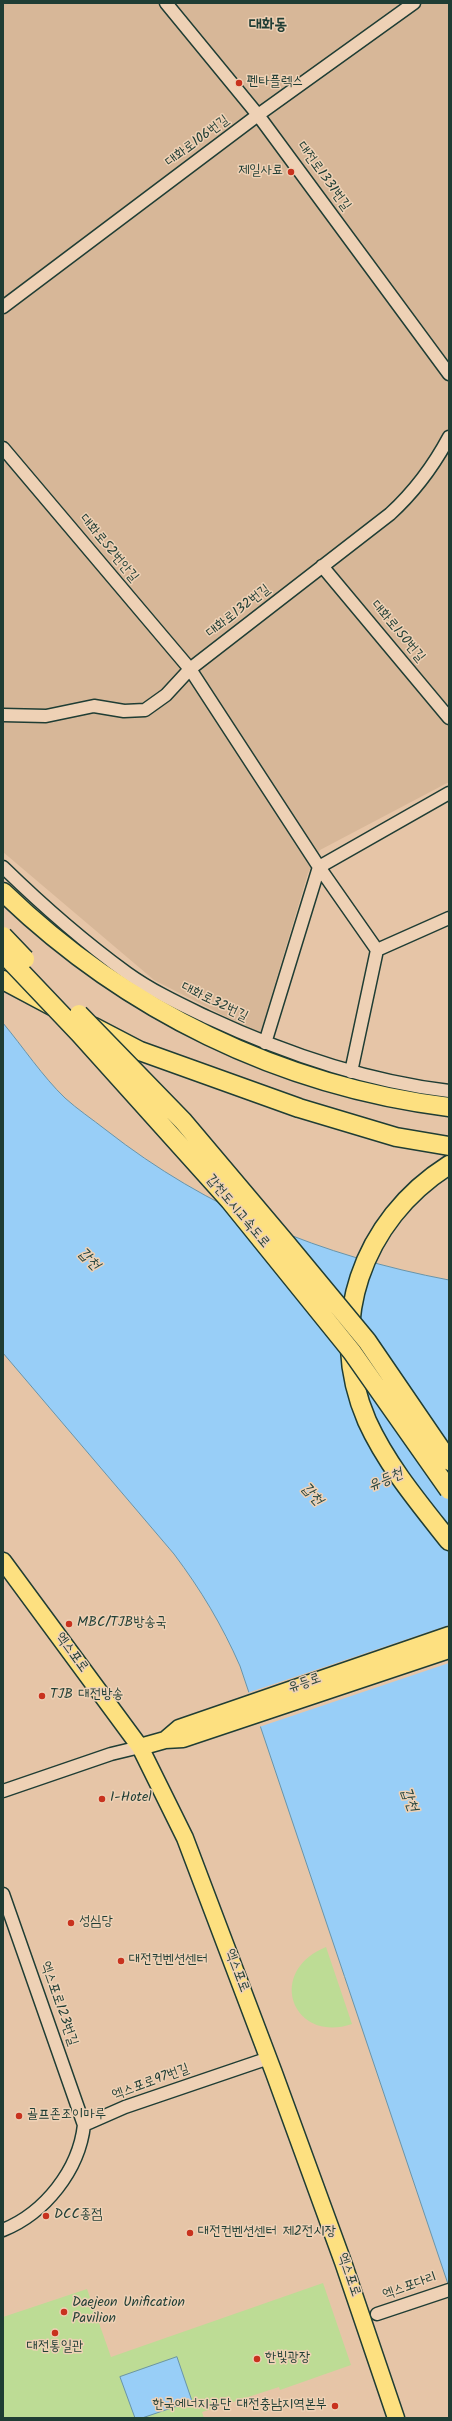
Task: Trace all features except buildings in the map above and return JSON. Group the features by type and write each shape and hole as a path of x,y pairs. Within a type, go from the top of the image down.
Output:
{"highway":[{"path":"3,892 37,925 82,961 166,1016 207,1037 246,1054 317,1079 394,1099 449,1107"},
{"name":"갑천도시고속도로","path":"3,936 199,1139 367,1341 449,1461"},
{"name":"갑천도시고속도로","path":"3,953 79,1033 230,1201 352,1352 449,1490"},
{"path":"3,980 140,1051 352,1125 396,1137 449,1146"},
{"path":"449,1165 430,1177 408,1197 384,1225 372,1246 355,1293 350,1345 354,1379 368,1421 395,1470 449,1541"}],"main road":[{"name":"엑스포로","path":"3,1561 140,1747 185,1838 269,2058 344,2262 396,2418"},
{"name":"유등로","path":"165,1740 179,1728 449,1635"},
{"name":"유등로","path":"140,1747 165,1740 183,1739 449,1650"}],"street":[{"name":"대전로1331번길","path":"166,3 258,115 449,374"},
{"name":"대화로106번길","path":"3,307 258,115 414,3"},
{"name":"대화로132번길","path":"3,715 46,716 94,706 124,710 145,710 166,695 190,669 390,514 413,493 429,472 449,437"},
{"name":"대화로52번안길","path":"3,448 190,669 319,866 377,950"},
{"name":"대화로150번길","path":"322,566 449,718"},
{"path":"265,1043 319,866 449,793"},
{"name":"대화로32번길","path":"3,867 68,928 128,974 177,1002 265,1043 351,1072 414,1087 449,1091"},
{"path":"351,1072 377,950 449,918"},
{"path":"3,1791 111,1754 140,1747"},
{"name":"엑스포로123번길","path":"3,1894 84,2125"},
{"name":"엑스포로97번길","path":"84,2125 125,2107 269,2058"},
{"path":"3,2230 30,2215 48,2200 61,2185 83,2138 84,2125"},
{"name":"엑스포다리","path":"379,2314 449,2290"}],"shaded area":[{"path":"3,3 449,3 449,782 320,850 308,873 260,1034 154,980 3,852"}],"green space":[{"path":"326,1947 352,2024 331,2027 314,2024 302,2015 294,2002 292,1988 296,1972 307,1958"},
{"path":"323,2283 351,2365 280,2390 279,2387 202,2412 204,2418 3,2418 3,2317 87,2289 111,2357"}],"water":[{"path":"3,1023 57,1090 74,1106 145,1158 185,1184 268,1226 312,1243 356,1258 449,1280 449,2287 240,1666 226,1636 193,1581 174,1554 3,1353"},
{"path":"177,2357 192,2401 142,2418 135,2418 120,2377"}],"pier":[{"path":"449,1625 449,1663 259,1727 247,1693"}],"place":[{"name":"펜타플렉스","path":"239,83"},
{"name":"제일사료","path":"291,172"},
{"name":"MBC/TJB방송국","path":"69,1624"},
{"name":"TJB 대전방송","path":"42,1696"},
{"name":"I-Hotel","path":"102,1799"},
{"name":"성심당","path":"71,1923"},
{"name":"대전컨벤션센터","path":"121,1961"},
{"name":"골프존조이마루","path":"19,2116"},
{"name":"DCC종점","path":"46,2216"},
{"name":"대전컨벤션센터 제2전시장","path":"190,2233"},
{"name":"Daejeon Unification Pavilion","path":"64,2312"},
{"name":"대전통일관","path":"55,2333"},
{"name":"한빛광장","path":"257,2359"},
{"name":"한국에너지공단 대전충남지역본부","path":"335,2406"}],"district":[{"name":"대화동","path":"268,26"}],"water label":[{"name":"갑천","path":"88,1260"},
{"name":"유등천","path":"386,1481"},
{"name":"갑천","path":"311,1495"},
{"name":"갑천","path":"408,1800"}]}
